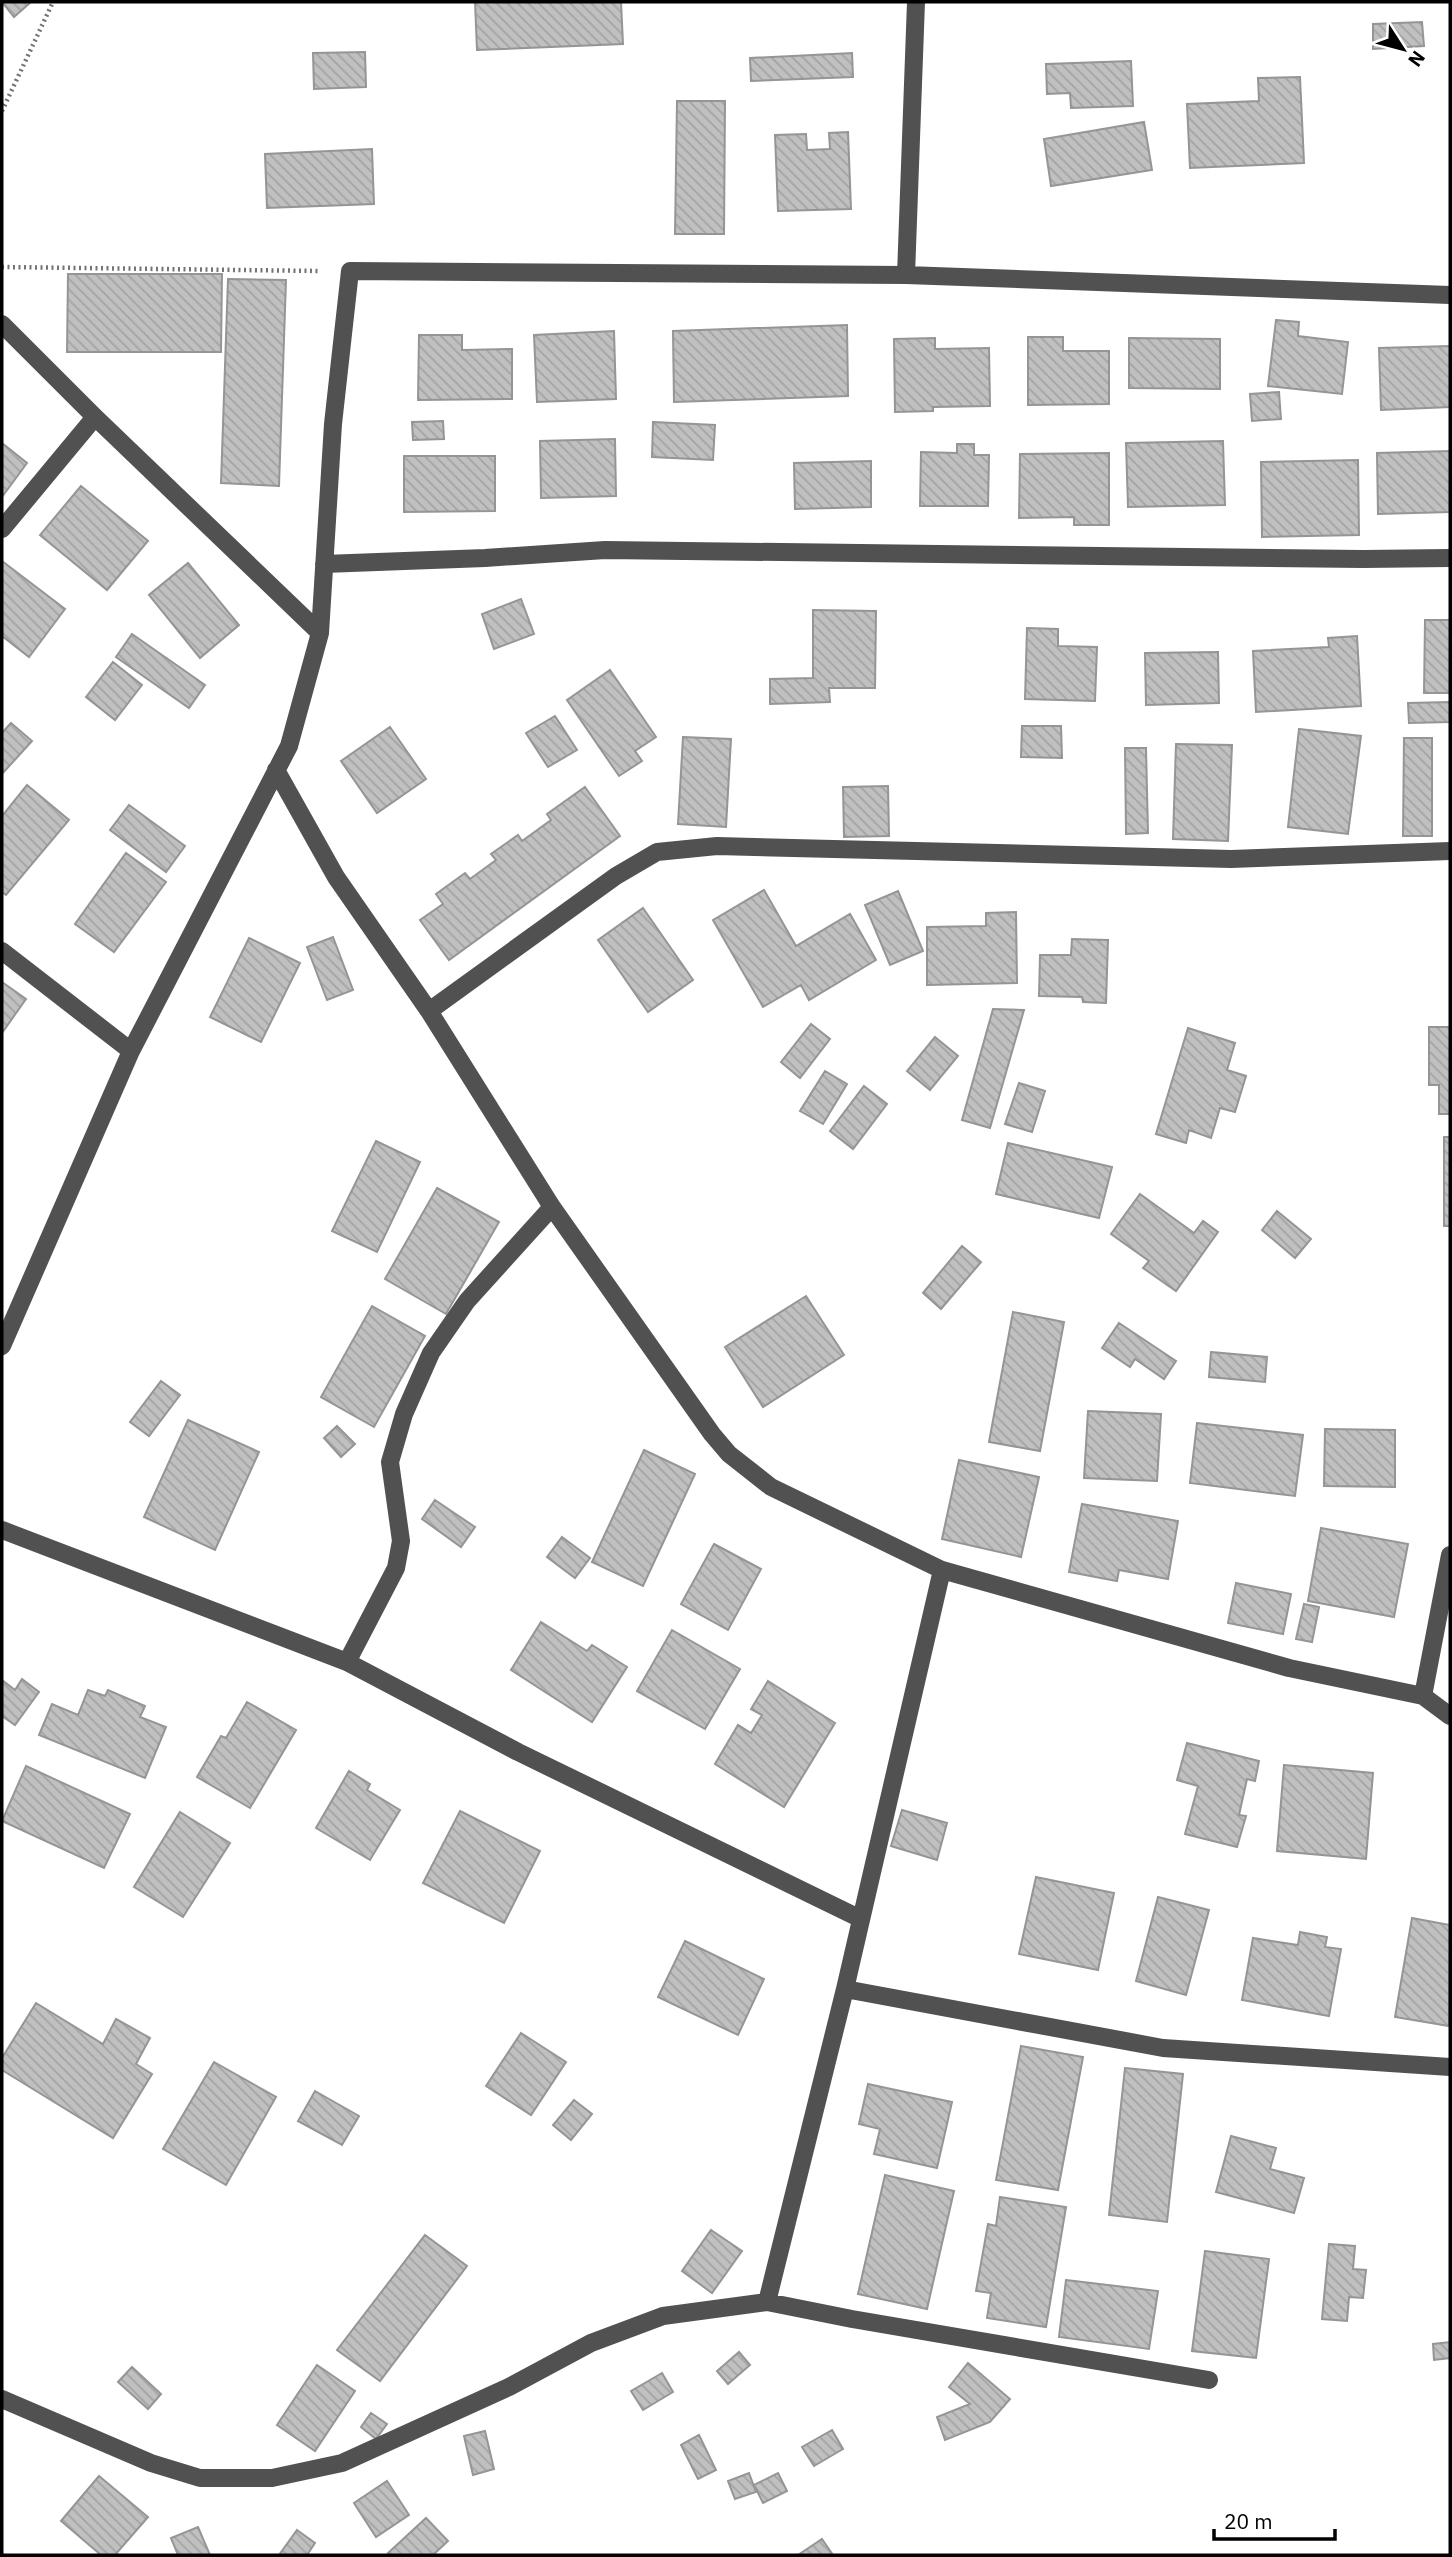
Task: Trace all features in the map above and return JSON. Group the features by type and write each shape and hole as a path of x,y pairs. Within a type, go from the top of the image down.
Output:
{"street":[{"path":"906,275 916,2"},
{"path":"2,1346 131,1051 289,746 320,633 333,424 350,271 906,275 1450,295"},
{"path":"2,324 320,633"},
{"path":"2,529 95,417"},
{"path":"324,564 605,550 1450,558"},
{"path":"276,771 335,877 429,1011 552,1207 712,1434 747,1471 791,1498 942,1570 1289,1668 1423,1696 1450,1716"},
{"path":"429,1011 616,876 657,852 717,846 1231,859 1450,851"},
{"path":"2,951 131,1051"},
{"path":"347,1662 396,1568 401,1541 390,1462 404,1414 431,1353 467,1301 552,1207"},
{"path":"2,1530 347,1662 530,1758 861,1919"},
{"path":"1423,1696 1450,1556"},
{"path":"767,2302 845,1989 942,1570"},
{"path":"845,1989 1163,2048 1450,2067"},
{"path":"2,2399 151,2463 200,2478 272,2478 342,2463 509,2387 591,2343 663,2316 767,2302 1209,2380"}],"path":[{"path":"2,111 53,2"},
{"path":"2,267 350,271"}],"building":[{"path":"2,2 31,2 14,17"},
{"path":"475,2 621,2 623,44 477,50"},
{"path":"1422,22 1424,46 1373,49 1373,24"},
{"path":"365,52 366,87 314,89 313,53"},
{"path":"852,53 853,77 751,81 750,58"},
{"path":"1131,61 1133,106 1071,108 1070,93 1047,94 1046,64"},
{"path":"1300,77 1304,163 1190,168 1187,104 1259,101 1258,78"},
{"path":"677,101 725,101 724,234 675,234"},
{"path":"1144,122 1152,170 1051,186 1044,139"},
{"path":"848,132 851,209 778,211 775,135 806,134 807,150 830,149 829,133"},
{"path":"372,149 374,204 267,208 265,154"},
{"path":"68,274 222,274 221,352 67,352"},
{"path":"228,279 286,280 279,486 221,483"},
{"path":"1276,320 1299,322 1298,336 1348,342 1342,394 1268,386"},
{"path":"847,325 848,396 674,402 673,331"},
{"path":"614,331 616,399 537,402 534,335"},
{"path":"419,335 462,335 462,350 512,349 512,399 418,400"},
{"path":"1028,337 1063,337 1063,351 1109,351 1109,404 1028,405"},
{"path":"935,338 935,349 989,348 990,406 933,407 933,411 895,412 894,339"},
{"path":"1129,338 1220,339 1220,389 1129,388"},
{"path":"1450,346 1450,407 1381,410 1379,348"},
{"path":"1279,392 1281,419 1252,421 1250,394"},
{"path":"443,421 444,439 413,440 412,422"},
{"path":"653,422 715,425 713,460 652,457"},
{"path":"615,439 616,496 541,498 540,441"},
{"path":"1223,441 1225,505 1128,507 1126,443"},
{"path":"2,443 27,463 2,497"},
{"path":"957,444 974,444 974,455 989,455 988,506 920,506 921,452 957,453"},
{"path":"1450,451 1450,512 1378,514 1377,453"},
{"path":"1109,453 1109,525 1074,525 1074,517 1019,518 1020,454"},
{"path":"404,456 495,456 495,511 404,512"},
{"path":"1358,460 1359,535 1262,537 1261,462"},
{"path":"871,461 871,507 795,509 794,463"},
{"path":"81,486 148,541 107,590 40,535"},
{"path":"2,561 65,609 29,657 2,636"},
{"path":"188,563 239,625 200,658 149,595"},
{"path":"521,599 534,634 494,649 482,614"},
{"path":"813,610 876,611 875,688 829,688 830,702 770,704 770,679 813,678"},
{"path":"1425,620 1450,620 1450,693 1424,693"},
{"path":"1027,628 1058,629 1058,646 1097,647 1095,701 1025,699"},
{"path":"132,634 205,685 189,708 116,657"},
{"path":"1357,636 1361,706 1256,712 1253,651 1329,647 1328,638"},
{"path":"1218,652 1219,703 1146,705 1145,653"},
{"path":"113,662 142,685 115,720 86,697"},
{"path":"610,670 656,737 635,751 642,761 619,776 567,700"},
{"path":"1450,702 1450,722 1409,723 1408,703"},
{"path":"555,716 577,750 548,767 526,733"},
{"path":"11,723 32,741 2,774 2,733"},
{"path":"1022,726 1061,726 1062,758 1021,757"},
{"path":"390,727 426,779 377,813 341,761"},
{"path":"1299,729 1361,736 1348,834 1288,827"},
{"path":"683,737 731,739 726,827 678,824"},
{"path":"1404,738 1432,738 1432,836 1403,836"},
{"path":"1176,744 1232,745 1228,841 1173,839"},
{"path":"1125,748 1146,748 1148,833 1126,834"},
{"path":"27,785 69,820 6,895 2,892 2,816"},
{"path":"888,786 889,836 844,837 843,787"},
{"path":"585,787 620,836 449,960 420,920 443,904 436,894 465,873 470,879 496,860 491,854 518,835 522,841 551,820 547,814"},
{"path":"129,805 185,846 166,872 110,830"},
{"path":"126,853 166,882 114,952 75,924"},
{"path":"764,890 796,946 850,914 876,960 809,1000 801,985 763,1007 713,920"},
{"path":"898,891 923,951 890,965 865,905"},
{"path":"643,908 693,980 648,1012 598,940"},
{"path":"1016,912 1017,983 927,985 927,927 986,926 986,913"},
{"path":"333,937 353,990 327,1000 307,947"},
{"path":"249,938 300,963 261,1042 210,1017"},
{"path":"1072,939 1108,940 1106,1003 1083,1002 1082,997 1039,996 1040,955 1071,955"},
{"path":"2,982 26,999 2,1033"},
{"path":"993,1009 1024,1010 990,1128 962,1120"},
{"path":"811,1024 830,1039 800,1078 781,1062"},
{"path":"1429,1027 1450,1027 1450,1114 1439,1114 1439,1085 1429,1085"},
{"path":"1188,1028 1235,1043 1227,1070 1246,1076 1235,1112 1220,1108 1211,1138 1189,1130 1186,1143 1156,1134"},
{"path":"935,1037 958,1056 930,1090 907,1071"},
{"path":"825,1071 847,1084 823,1124 800,1111"},
{"path":"1019,1083 1045,1091 1032,1132 1005,1124"},
{"path":"864,1086 887,1104 853,1149 830,1131"},
{"path":"1444,1137 1450,1137 1450,1226 1444,1226"},
{"path":"376,1141 420,1162 377,1252 332,1231"},
{"path":"1008,1143 1112,1167 1099,1218 996,1194"},
{"path":"437,1188 499,1222 446,1314 385,1279"},
{"path":"1140,1194 1194,1233 1203,1221 1218,1232 1176,1291 1143,1268 1149,1261 1111,1234"},
{"path":"1277,1211 1311,1239 1295,1258 1262,1230"},
{"path":"962,1246 981,1262 941,1309 923,1293"},
{"path":"806,1296 844,1355 763,1407 725,1347"},
{"path":"372,1306 425,1336 374,1427 321,1397"},
{"path":"1013,1312 1064,1322 1040,1451 989,1442"},
{"path":"1119,1323 1176,1361 1164,1379 1135,1359 1130,1367 1102,1348"},
{"path":"1211,1352 1267,1357 1265,1382 1209,1377"},
{"path":"161,1381 180,1395 149,1436 130,1422"},
{"path":"1088,1411 1161,1414 1157,1481 1084,1478"},
{"path":"188,1420 259,1452 215,1550 144,1517"},
{"path":"1197,1423 1303,1435 1295,1496 1190,1483"},
{"path":"337,1426 355,1444 341,1457 324,1438"},
{"path":"1325,1429 1395,1430 1395,1487 1324,1486"},
{"path":"644,1450 695,1474 643,1586 592,1562"},
{"path":"959,1460 1039,1477 1021,1557 942,1539"},
{"path":"435,1500 475,1527 461,1547 422,1519"},
{"path":"1082,1504 1178,1521 1168,1579 1119,1570 1117,1581 1069,1572"},
{"path":"1321,1528 1408,1544 1394,1617 1308,1601"},
{"path":"562,1537 590,1558 575,1578 547,1557"},
{"path":"714,1544 761,1569 728,1630 681,1604"},
{"path":"1236,1583 1291,1594 1283,1634 1228,1623"},
{"path":"1304,1604 1319,1607 1312,1642 1296,1639"},
{"path":"541,1622 587,1651 592,1645 627,1667 592,1722 511,1670"},
{"path":"672,1630 740,1669 705,1729 637,1691"},
{"path":"22,1679 39,1692 15,1725 2,1716 2,1680 15,1690"},
{"path":"768,1681 835,1723 784,1807 715,1764 738,1725 751,1733 762,1715 751,1709"},
{"path":"88,1690 105,1696 108,1690 145,1706 140,1717 166,1727 145,1778 39,1735 52,1704 78,1715"},
{"path":"247,1702 296,1730 250,1808 197,1777 221,1736 226,1738"},
{"path":"1187,1743 1259,1761 1255,1781 1247,1779 1239,1815 1246,1816 1237,1847 1185,1834 1198,1786 1177,1780"},
{"path":"1284,1765 1373,1773 1366,1859 1277,1851"},
{"path":"26,1766 130,1814 104,1868 2,1821"},
{"path":"349,1771 370,1784 367,1790 400,1810 370,1860 316,1828"},
{"path":"902,1810 947,1823 937,1860 891,1846"},
{"path":"460,1811 540,1851 504,1923 423,1883"},
{"path":"180,1812 230,1843 183,1917 134,1887"},
{"path":"1036,1877 1114,1893 1098,1970 1019,1954"},
{"path":"1158,1897 1209,1910 1186,1995 1136,1981"},
{"path":"1412,1918 1450,1925 1449,2026 1395,2017"},
{"path":"1300,1932 1327,1937 1325,1947 1341,1949 1329,2016 1242,2000 1253,1938 1298,1945"},
{"path":"685,1941 764,1979 738,2035 658,1997"},
{"path":"36,2003 103,2044 116,2019 150,2038 136,2064 152,2074 113,2138 2,2070 2,2058"},
{"path":"521,2033 566,2062 531,2115 486,2086"},
{"path":"1021,2046 1083,2057 1058,2190 996,2180"},
{"path":"214,2062 276,2097 226,2185 163,2149"},
{"path":"1125,2068 1183,2074 1167,2222 1109,2215"},
{"path":"868,2084 952,2102 937,2168 874,2154 880,2129 859,2124"},
{"path":"315,2091 359,2116 342,2145 298,2121"},
{"path":"574,2100 592,2114 571,2140 553,2125"},
{"path":"1231,2136 1276,2148 1270,2169 1304,2178 1294,2213 1216,2192"},
{"path":"885,2175 954,2191 927,2309 858,2294"},
{"path":"1000,2197 1066,2207 1046,2327 987,2318 991,2293 976,2291 988,2224 996,2226"},
{"path":"711,2230 742,2251 712,2293 682,2271"},
{"path":"425,2235 467,2266 380,2381 337,2350"},
{"path":"1329,2244 1355,2246 1353,2269 1366,2270 1363,2298 1349,2297 1347,2321 1322,2319"},
{"path":"1205,2251 1269,2259 1256,2358 1192,2351"},
{"path":"1066,2280 1158,2291 1149,2349 1059,2337"},
{"path":"1450,2342 1450,2358 1434,2360 1433,2344"},
{"path":"739,2352 750,2365 728,2384 717,2371"},
{"path":"968,2363 1010,2399 990,2422 945,2440 937,2417 970,2404 949,2387"},
{"path":"317,2365 355,2391 315,2451 277,2425"},
{"path":"132,2367 161,2394 148,2409 118,2382"},
{"path":"662,2373 673,2392 643,2410 631,2391"},
{"path":"371,2413 387,2424 376,2439 361,2427"},
{"path":"832,2430 843,2449 814,2466 802,2447"},
{"path":"485,2431 494,2469 473,2475 464,2436"},
{"path":"699,2435 716,2470 698,2479 681,2445"},
{"path":"749,2473 756,2492 735,2499 728,2481"},
{"path":"778,2473 787,2491 763,2503 754,2485"},
{"path":"99,2476 148,2517 115,2555 101,2555 61,2521"},
{"path":"387,2481 409,2515 376,2537 354,2503"},
{"path":"426,2518 448,2541 433,2555 388,2553"},
{"path":"198,2527 210,2555 178,2555 171,2538"},
{"path":"297,2530 315,2543 307,2555 279,2555"},
{"path":"822,2539 833,2555 798,2555"}]}
